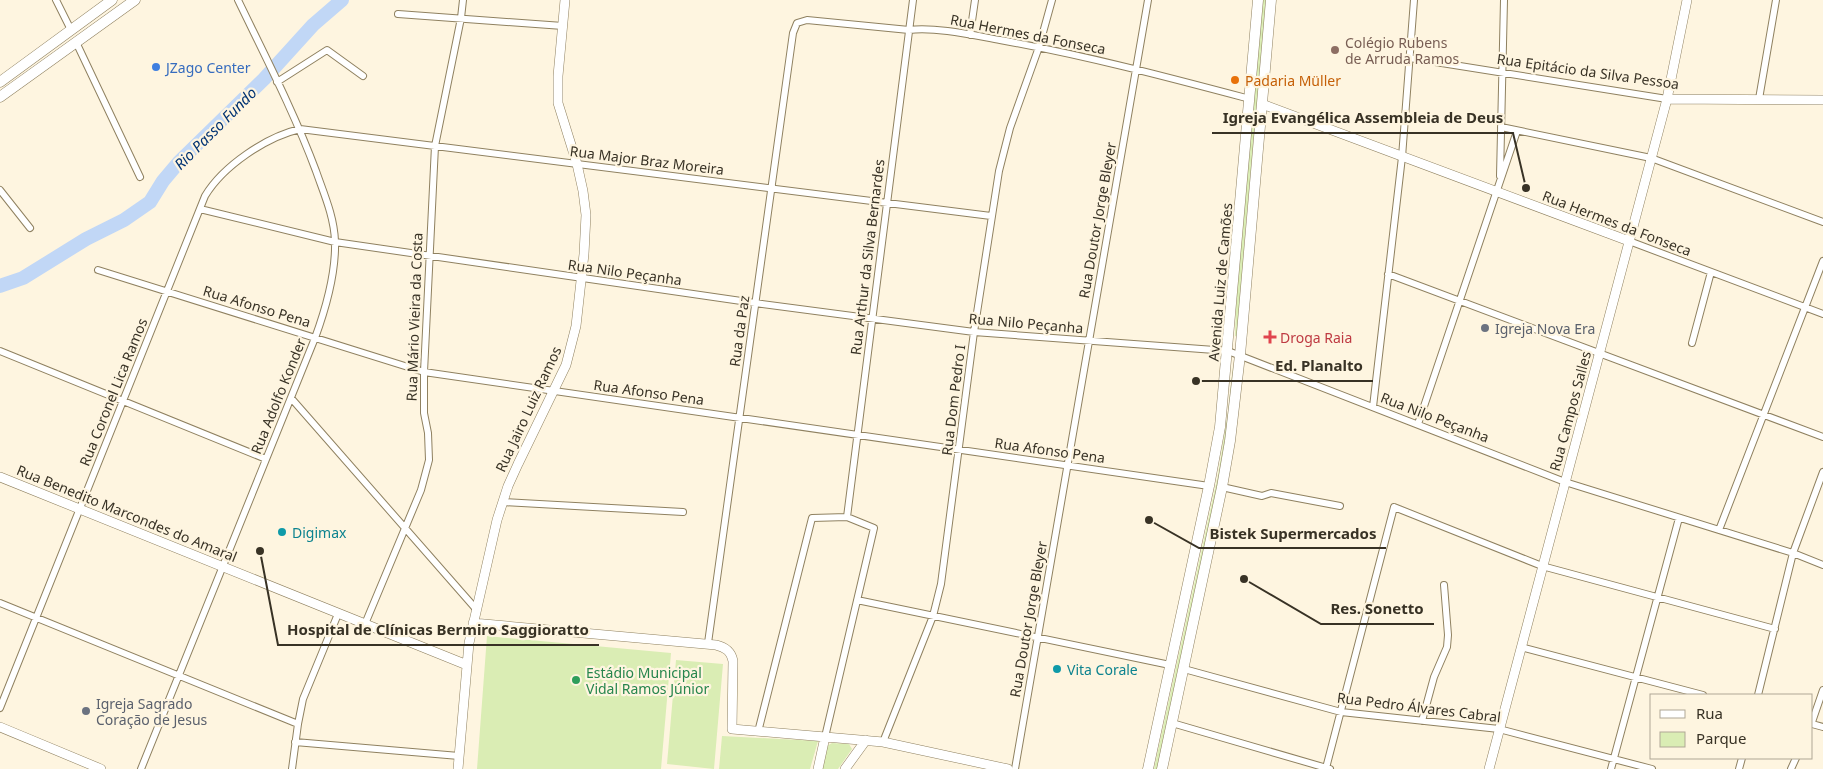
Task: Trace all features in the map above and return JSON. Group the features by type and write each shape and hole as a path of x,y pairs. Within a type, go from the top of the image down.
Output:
{"main road":[{"path":"0,82 112,0"},
{"path":"0,98 135,0"},
{"name":"Avenida Luiz de Camões","path":"1148,769 1220,427 1258,0"},
{"name":"Avenida Luiz de Camões","path":"1162,769 1222,487 1230,441 1240,355 1271,0"}],"street":[{"path":"56,0 70,30"},
{"name":"Rua Adolfo Konder","path":"142,769 315,338 329,294 335,242 334,226 329,207 300,129 238,0"},
{"name":"Rua Mário Vieira da Costa","path":"365,624 421,490 429,460 428,433 424,413 424,372 428,256 435,146 463,0"},
{"name":"Rua Jairo Luiz Ramos","path":"458,769 467,665 473,623 503,502 518,464 566,365 572,346 582,278 586,234 583,190 558,103 557,82 565,0"},
{"name":"Rua Arthur da Silva Bernardes","path":"847,517 913,0"},
{"path":"970,35 975,0"},
{"name":"Rua Dom Pedro I","path":"883,742 933,616 941,584 974,332 1003,148 1039,47 1052,0"},
{"name":"Rua Doutor Jorge Bleyer","path":"1015,769 1148,0"},
{"path":"1373,407 1402,157 1414,0"},
{"path":"1500,182 1504,0"},
{"name":"Rua Campos Salles","path":"1488,769 1667,98 1687,0"},
{"path":"1759,99 1776,0"},
{"path":"398,14 563,26"},
{"name":"Rua Hermes da Fonseca","path":"797,23 807,20 909,30 922,29 970,35 1039,47 1136,69 1250,99"},
{"name":"Rua da Paz","path":"708,644 793,33 797,23"},
{"path":"76,42 140,177"},
{"path":"278,82 327,50 363,76"},
{"name":"Rua Epitácio da Silva Pessoa","path":"1410,58 1667,98 1823,100"},
{"name":"Rua Hermes da Fonseca","path":"1262,104 1823,314"},
{"path":"1501,127 1651,158 1823,222"},
{"name":"Rua Major Braz Moreira","path":"300,129 991,216"},
{"name":"Rua Coronel Lica Ramos","path":"0,708 200,209 213,184 233,164 274,138 300,129"},
{"path":"1418,424 1517,130"},
{"path":"0,190 30,228"},
{"name":"Rua Nilo Peçanha","path":"200,209 335,242 755,303 974,332 1228,351 1565,482 1793,553 1823,565"},
{"path":"1720,530 1823,261"},
{"name":"Rua Afonso Pena","path":"98,270 424,372 1209,486"},
{"path":"1692,344 1711,272"},
{"path":"1388,274 1823,437"},
{"path":"0,351 266,459"},
{"path":"291,398 476,609"},
{"path":"1758,694 1793,553 1823,472"},
{"name":"Rua Benedito Marcondes do Amaral","path":"0,477 467,665"},
{"path":"1222,487 1262,496 1271,492 1340,506"},
{"path":"503,502 683,512"},
{"path":"1172,723 1328,768 1394,507 1542,566 1775,629"},
{"path":"758,732 812,518 847,517 874,528 818,769"},
{"path":"1611,769 1679,518"},
{"path":"1422,721 1434,677 1447,647 1448,635 1444,585"},
{"path":"857,600 1170,665"},
{"path":"0,603 298,724"},
{"path":"292,769 303,700 338,614"},
{"path":"473,623 722,646 732,654 733,661 732,730 883,742 1008,769"},
{"path":"1521,647 1699,694"},
{"name":"Rua Pedro Álvares Cabral","path":"1184,668 1341,712 1499,729 1652,769"},
{"path":"1813,720 1823,690"},
{"path":"0,728 101,769"},
{"path":"845,769 866,740"},
{"path":"295,742 459,756"}],"green space":[{"path":"1262,0 1267,0 1245,234 1238,337 1235,336 1237,281"},
{"path":"1233,365 1230,425 1158,769 1154,769 1218,475"},
{"name":"Estádio Municipal Vidal Ramos Júnior","path":"487,636 671,653 661,769 477,769"},
{"path":"676,660 723,664 714,769 667,764"},
{"path":"722,736 818,741 810,769 719,769"},
{"path":"832,743 849,744 852,749 838,769 822,769 827,746"}],"waterway":[{"name":"Rio Passo Fundo","path":"0,286 23,278 86,239 124,220 150,202 163,181 179,162 264,79 313,25 342,0"}],"place":[{"name":"Colégio Rubens de Arruda Ramos","path":"1335,50"},
{"name":"JZago Center","path":"156,67"},
{"name":"Padaria Müller","path":"1235,80"},
{"name":"Igreja Evangélica Assembleia de Deus","path":"1526,188"},
{"name":"Igreja Nova Era","path":"1485,328"},
{"name":"Droga Raia","path":"1270,337"},
{"name":"Ed. Planalto","path":"1196,381"},
{"name":"Bistek Supermercados","path":"1149,520"},
{"name":"Digimax","path":"282,532"},
{"name":"Hospital de Clínicas Bermiro Saggioratto","path":"260,551"},
{"name":"Res. Sonetto","path":"1244,579"},
{"name":"Vita Corale","path":"1057,669"},
{"name":"Estádio Municipal Vidal Ramos Júnior","path":"576,680"},
{"name":"Igreja Sagrado Coração de Jesus","path":"86,711"}]}
